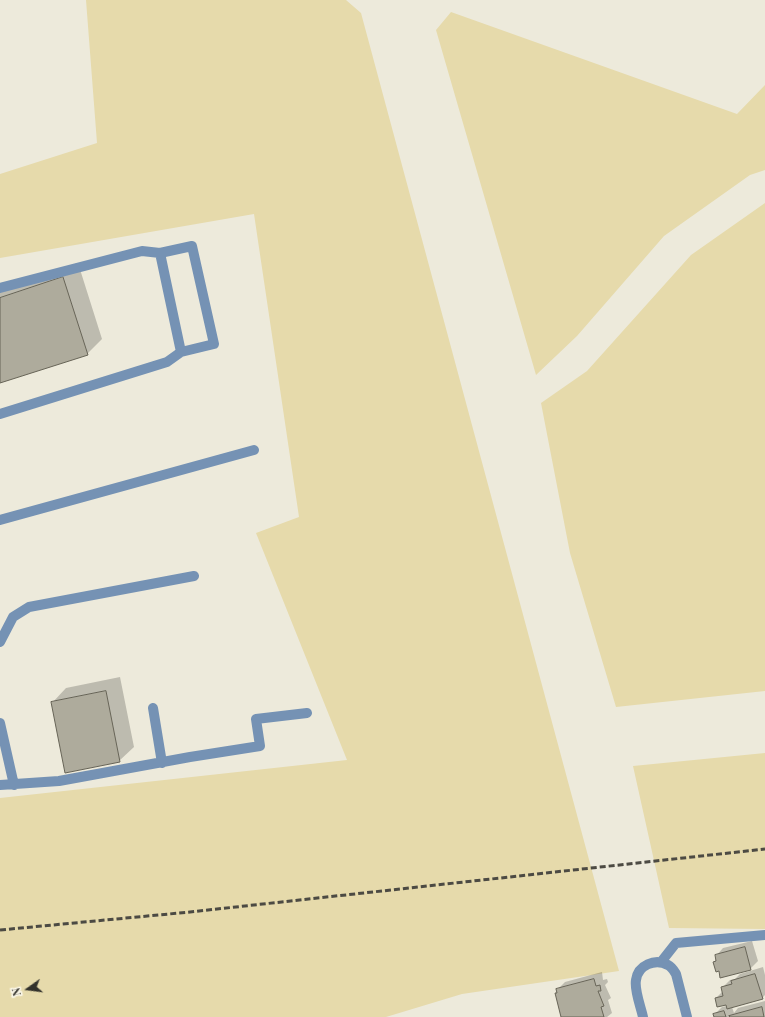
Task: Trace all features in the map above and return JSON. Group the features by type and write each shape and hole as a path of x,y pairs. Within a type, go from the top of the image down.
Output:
{"street":[{"path":"0,288 142,251 160,253 192,246 214,344 181,352 167,362 0,414"},
{"path":"160,253 181,352"},
{"path":"0,520 254,450"},
{"path":"0,642 13,617 29,607 194,576"},
{"path":"153,708 162,763"},
{"path":"0,786 59,782 260,746 256,719 307,713"},
{"path":"0,723 14,785"},
{"path":"660,962 676,943 765,934"},
{"path":"644,1017 636,987 636,980 642,968 647,964 654,962 660,962 673,969 676,974 687,1017"}],"shaded area":[{"path":"86,0 346,0 361,13 619,971 462,994 386,1017 0,1017 0,798 347,760 256,533 299,517 254,214 0,258 0,174 97,143"},
{"path":"451,12 737,114 765,85 765,170 750,175 664,236 577,336 536,375 436,30"},
{"path":"765,203 765,691 616,707 570,553 541,403 587,371 691,255"},
{"path":"765,753 765,929 669,928 633,766"}],"building":[{"path":"63,277 88,355 0,383 0,298"},
{"path":"106,691 120,762 65,773 51,702"},
{"path":"745,947 751,970 720,978 719,971 716,972 713,962 716,961 715,955"},
{"path":"755,974 763,999 727,1009 726,1005 717,1007 715,998 723,996 721,987 732,984 731,981"},
{"path":"594,979 596,986 600,985 601,991 598,991 604,1006 601,1007 604,1017 561,1017 555,993 557,993 556,989"},
{"path":"762,1007 764,1017 729,1016"},
{"path":"724,1011 726,1017 714,1017 713,1014"}],"railway":[{"path":"0,930 190,912 765,849"}]}
